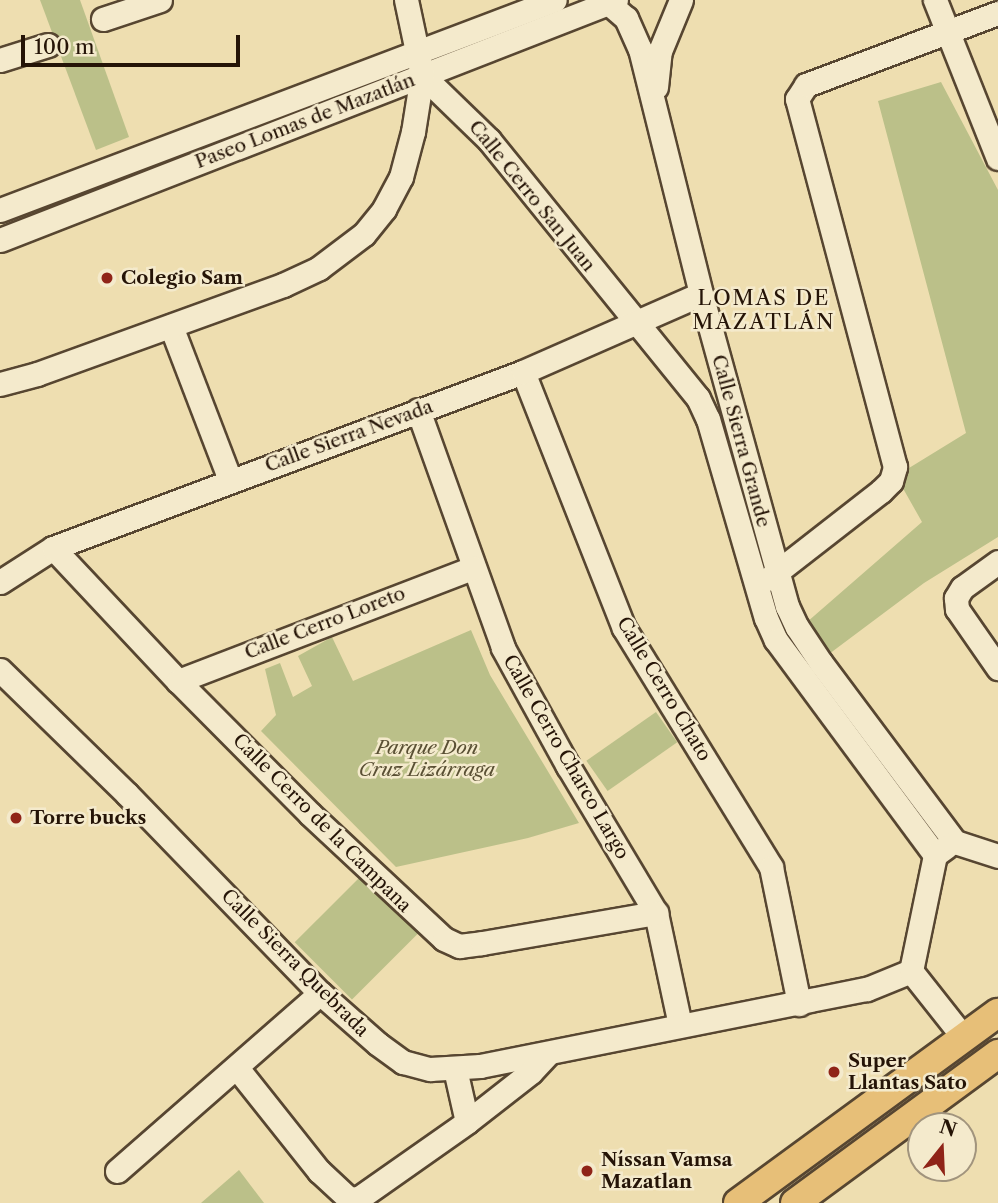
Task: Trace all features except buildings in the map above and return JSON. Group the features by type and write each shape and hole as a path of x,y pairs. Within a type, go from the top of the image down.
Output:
{"main road":[{"path":"738,1203 998,1013"},
{"path":"795,1203 998,1054"}],"street":[{"path":"103,19 160,0"},
{"path":"0,384 37,374 171,326 320,268 364,234 384,209 401,177 413,132 419,64 406,0"},
{"name":"Paseo Lomas de Mazatlán","path":"0,240 419,64 555,0"},
{"path":"655,101 660,51 681,0"},
{"path":"935,0 998,158"},
{"name":"Paseo Lomas de Mazatlán","path":"0,211 419,64 610,1"},
{"name":"Calle Sierra Grande","path":"610,1 626,18 640,49 701,294 777,572 797,627 905,779 955,842"},
{"path":"757,587 881,491 891,481 895,467 797,99 806,85 945,27 998,13"},
{"path":"0,60 48,45"},
{"name":"Calle Cerro San Juan","path":"419,64 489,140 637,323"},
{"name":"Calle Sierra Nevada","path":"0,582 53,548 523,372 701,294"},
{"name":"Calle Sierra Grande","path":"637,323 698,398 708,419 765,618 776,640 935,855"},
{"path":"171,326 230,480"},
{"name":"Calle Cerro Chato","path":"523,372 624,628 771,867 799,1003"},
{"name":"Calle Cerro Charco Largo","path":"418,410 503,649 568,766 656,913 680,1025"},
{"name":"Calle Cerro de la Campana","path":"53,548 178,681 310,814 443,939 459,946 656,913"},
{"path":"998,562 962,588 956,598 957,609 998,668"},
{"name":"Calle Cerro Loreto","path":"178,681 473,568"},
{"name":"Calle Sierra Quebrada","path":"0,670 127,794 320,993 378,1044 403,1062 430,1069 455,1069 548,1054 867,989 911,971"},
{"path":"964,1038 911,971 935,855 955,842 998,856"},
{"path":"117,1171 320,993"},
{"path":"237,1068 319,1171 349,1199 359,1198 467,1122 531,1072 548,1054"},
{"path":"455,1069 467,1122"}],"green space":[{"path":"40,0 80,0 129,137 96,150"},
{"path":"941,82 998,190 998,537 924,583 821,660 799,629 922,522 896,476 966,433 878,101"},
{"name":"Parque Don Cruz Lizárraga","path":"471,630 490,675 579,823 528,838 396,867 261,731 276,715 265,669 280,663 293,697 312,686 298,656 332,637 353,681"},
{"path":"656,712 677,742 608,791 586,761"},
{"path":"364,873 421,930 352,1000 295,942"},
{"path":"239,1170 264,1203 201,1203"}],"place":[{"name":"Colegio Sam","path":"107,278"},
{"name":"Torre bucks","path":"16,818"},
{"name":"Super Llantas Sato","path":"834,1072"},
{"name":"Níssan Vamsa Mazatlan","path":"587,1171"}],"district":[{"name":"LOMAS DE MAZATLÁN","path":"764,310"}]}
